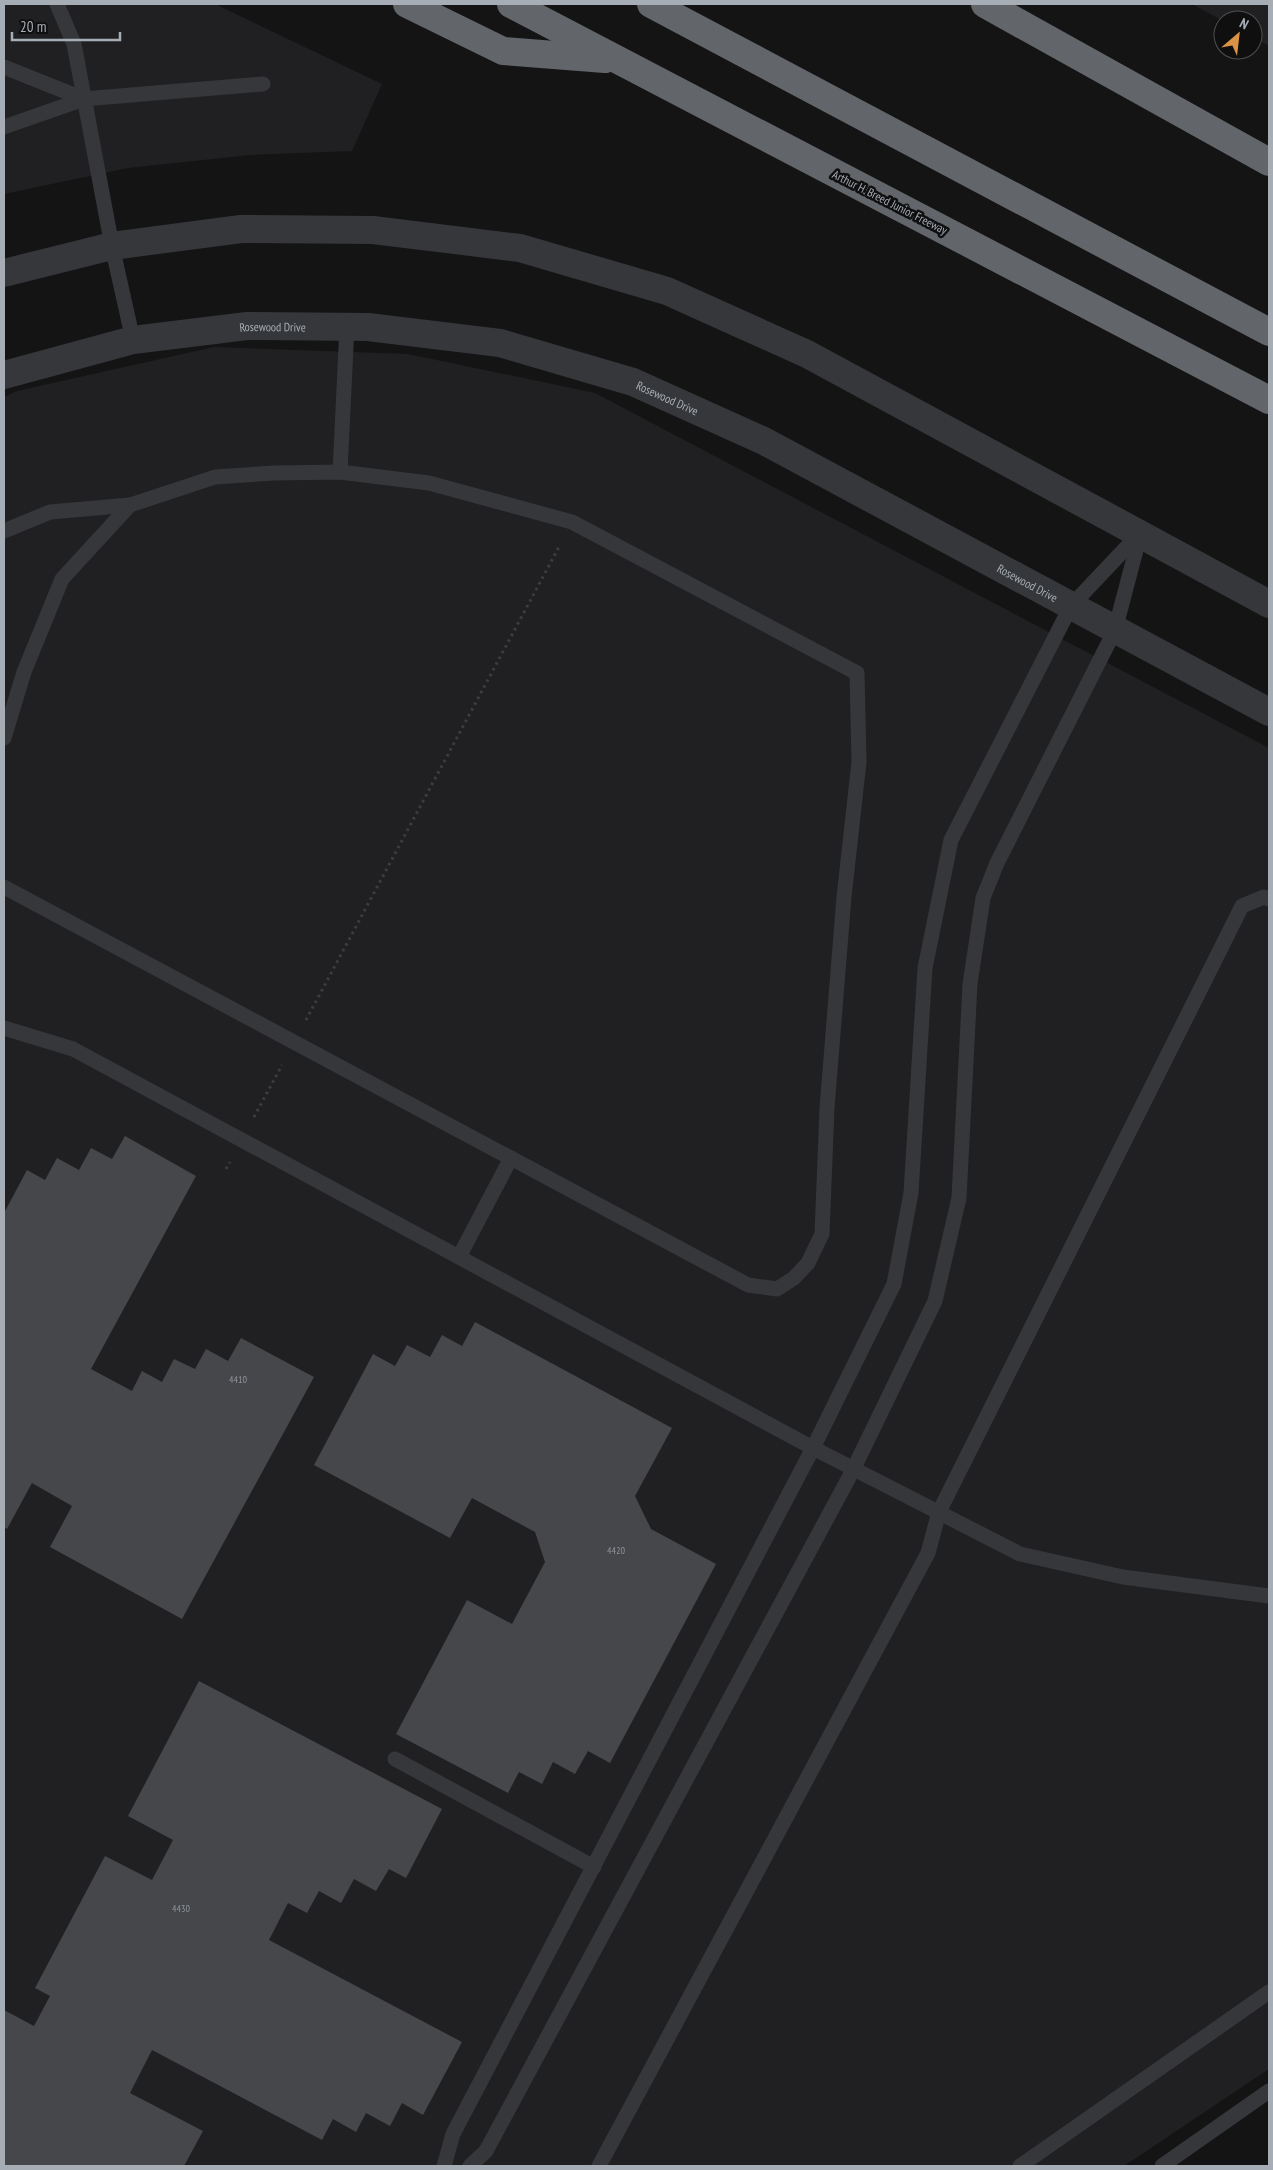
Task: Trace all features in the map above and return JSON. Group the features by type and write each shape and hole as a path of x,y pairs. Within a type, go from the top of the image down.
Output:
{"highway":[{"path":"407,4 503,51 617,60"},
{"name":"Arthur H. Breed Junior Freeway","path":"512,4 1269,400"},
{"path":"651,4 1269,332"},
{"path":"985,4 1269,162"}],"street":[{"path":"4,273 112,246 241,229 373,230 520,248 667,291 807,354 1269,604"},
{"name":"Rosewood Drive","path":"4,375 133,340 247,326 368,327 500,343 633,382 764,441 1269,712"}],"lane":[{"path":"57,4 60,7 74,44 112,246 133,340"},
{"path":"4,67 84,99"},
{"path":"4,127 84,99 263,84"},
{"path":"340,472 347,326"},
{"path":"4,531 50,512 130,505 215,477 274,473 340,472 429,483 572,522 857,673 859,762 844,898 827,1108 822,1234 808,1263 794,1278 777,1289 748,1285 4,887"},
{"path":"4,738 24,672 62,579 130,505"},
{"path":"444,2166 453,2134 813,1448 894,1284 911,1194 925,968 951,840 1070,606 1140,534"},
{"path":"470,2166 486,2151 853,1470 936,1301 959,1198 970,984 983,898 997,863 1115,630 1140,534"},
{"path":"599,2166 928,1553 939,1512 1242,906 1264,897 1269,899"},
{"path":"4,1028 73,1050 853,1470 1020,1554 1123,1577 1269,1596"},
{"path":"460,1258 511,1158"},
{"path":"395,1758 594,1867"},
{"path":"1020,2166 1269,1992"},
{"path":"1162,2166 1269,2090"}],"path":[{"path":"226,1170 572,522"}],"shaded area":[{"path":"4,4 215,4 382,84 352,151 250,155 128,168 4,194"},
{"path":"1192,4 1269,4 1269,46 1263,43 1263,10 1213,10 1213,16"},
{"path":"214,347 408,354 595,393 1269,748 1269,2069 1124,2166 4,2166 4,397 17,391"}],"building":[{"path":"125,1136 196,1176 91,1369 132,1391 142,1371 162,1382 174,1359 195,1369 206,1349 228,1361 241,1338 314,1377 182,1619 50,1547 72,1506 32,1483 7,1529 4,1527 4,1213 27,1170 45,1180 57,1158 79,1170 91,1148 112,1159"},
{"path":"475,1322 672,1428 635,1496 651,1529 716,1564 610,1763 588,1751 575,1774 553,1762 542,1784 519,1772 508,1793 396,1734 467,1600 512,1624 545,1562 535,1532 472,1498 450,1538 314,1465 373,1354 395,1366 407,1345 430,1357 442,1335 462,1346"},
{"path":"199,1681 442,1809 406,1878 389,1869 376,1891 354,1879 341,1903 319,1891 307,1913 288,1903 269,1940 462,2042 423,2115 402,2103 390,2126 366,2113 356,2132 333,2119 322,2140 152,2050 130,2093 203,2131 184,2166 4,2166 4,2010 34,2026 50,1996 35,1988 105,1856 152,1880 173,1840 128,1816"}]}
